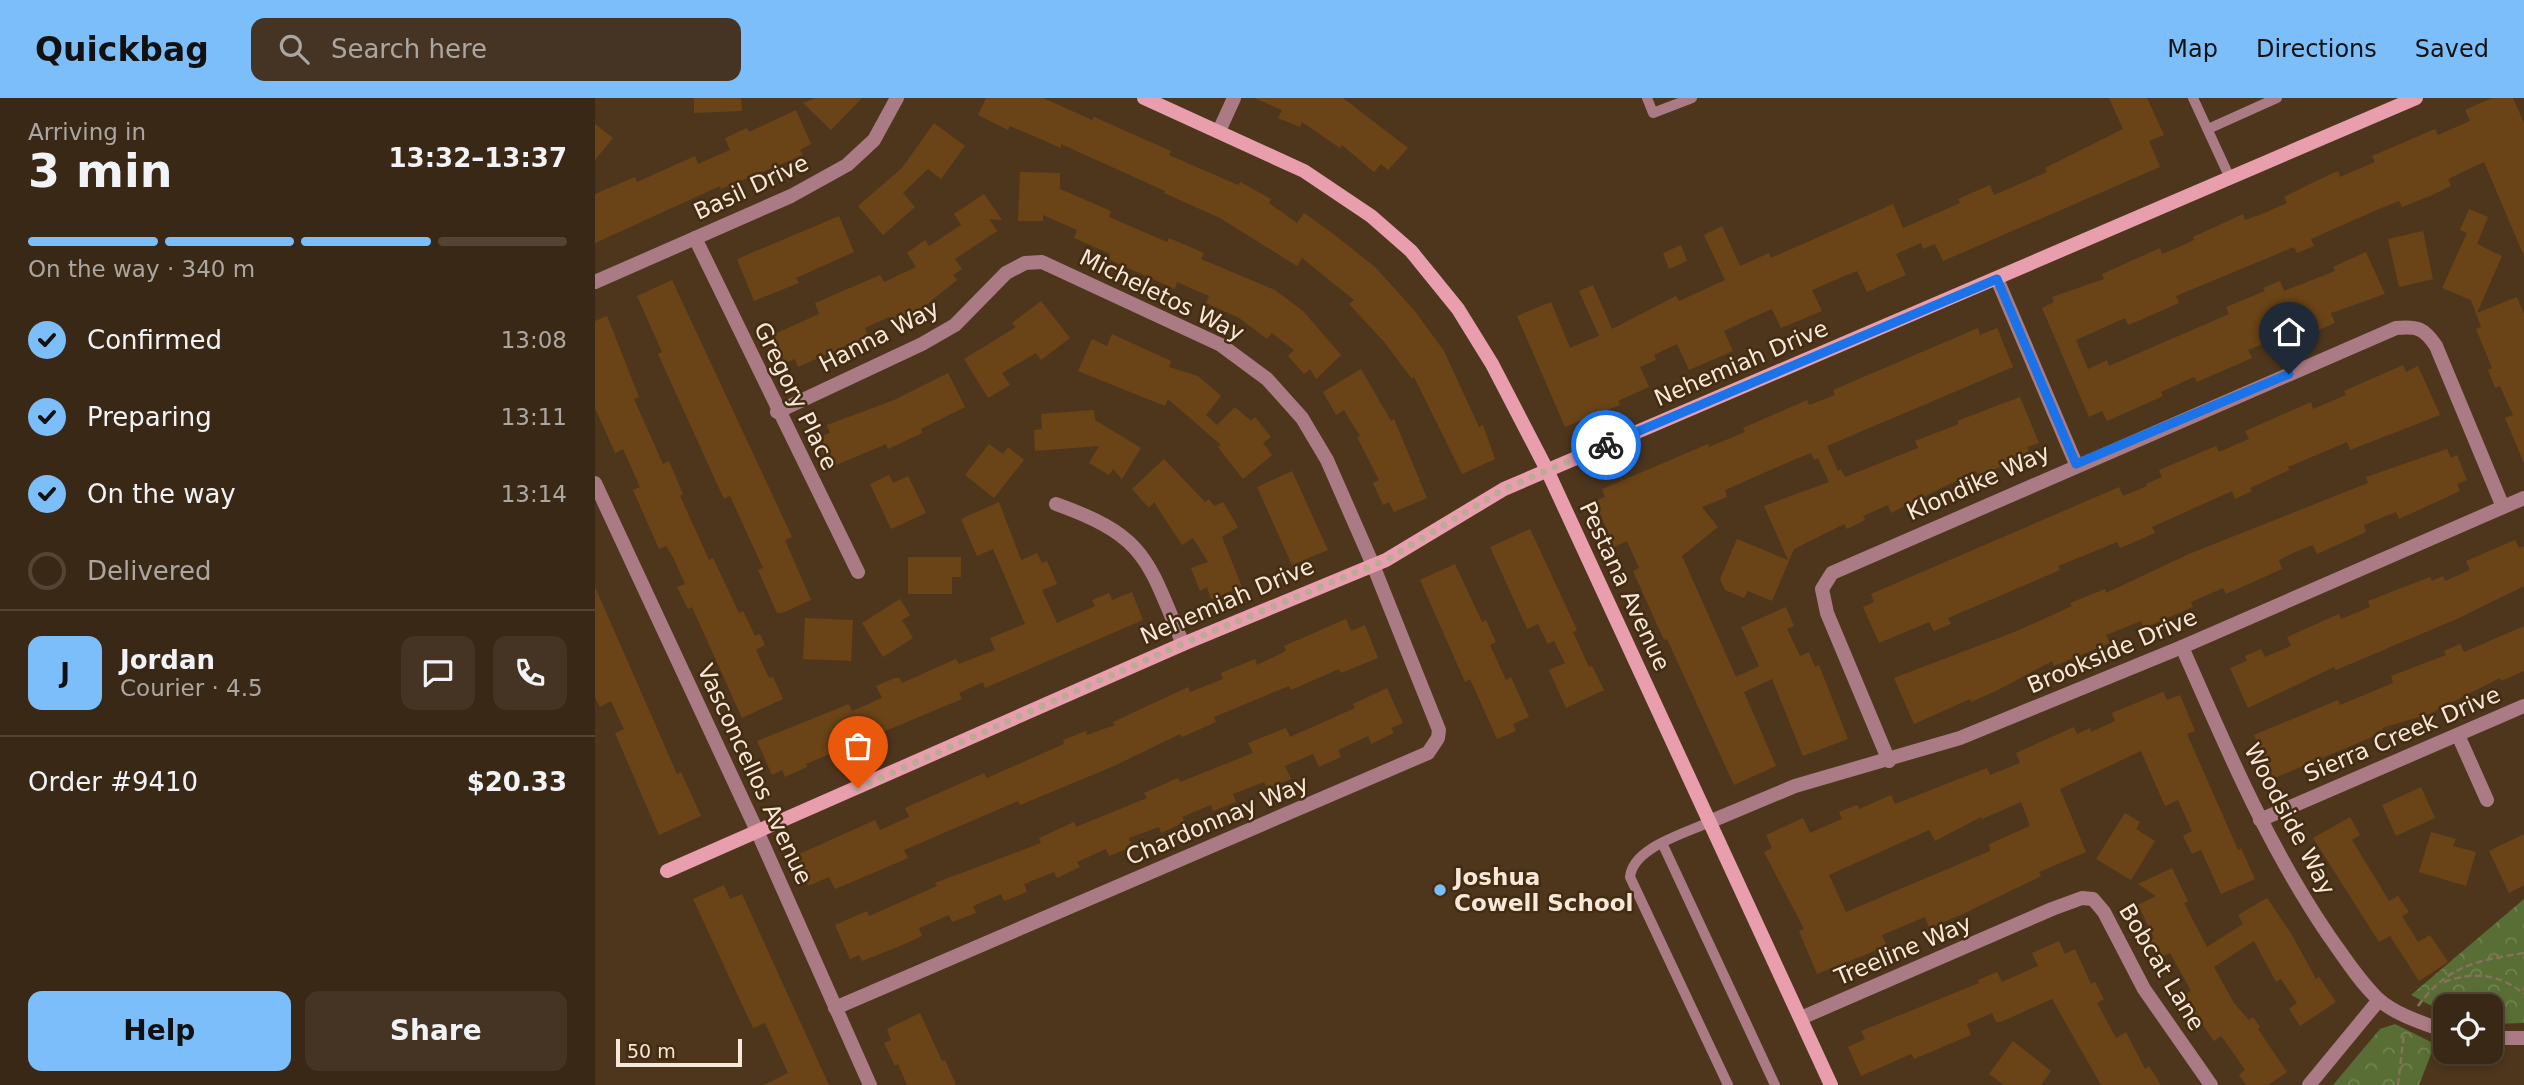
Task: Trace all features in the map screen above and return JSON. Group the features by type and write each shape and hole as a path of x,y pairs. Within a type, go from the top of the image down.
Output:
{"street":[{"name":"Basil Drive","path":"595,282 791,195 847,165 874,140 897,98"},
{"name":"Pestana Avenue","path":"1144,98 1304,171 1371,216 1411,251 1458,309 1492,364 1547,470 1831,1085"},
{"path":"1219,131 1234,98"},
{"name":"Nehemiah Drive","path":"667,871 1182,644 1373,565 1408,548 1504,489 2416,98"},
{"name":"Gregory Place","path":"695,239 777,412 858,572"},
{"name":"Micheletos Way","path":"1025,263 1042,262 1221,345 1267,379 1302,418 1327,460 1373,565"},
{"name":"Hanna Way","path":"777,412 922,344 955,324 1006,273 1025,263"},
{"path":"1997,279 2076,464"},
{"name":"Klondike Way","path":"1889,761 1827,613 1822,589 1832,573 2076,464 2396,328 2417,326 2426,331 2436,346 2503,507"},
{"name":"Vasconcellos Avenue","path":"595,483 758,833 870,1085"},
{"name":"Brookside Drive","path":"1709,822 1795,786 1889,761 1960,738 2182,647 2524,498"},
{"path":"1056,504 1113,527 1133,544 1149,565 1182,644"},
{"name":"Chardonnay Way","path":"835,1008 1429,753 1438,738 1436,718 1373,565"},
{"name":"Woodside Way","path":"2182,647 2259,820 2300,893 2351,968 2379,1000"},
{"name":"Sierra Creek Drive","path":"2259,820 2524,706"},
{"path":"2458,735 2487,800"},
{"name":"Bobcat Lane","path":"2022,923 2082,898 2093,899 2104,912 2144,989 2211,1085"},
{"name":"Treeline Way","path":"1801,1018 2022,923"},
{"path":"2309,1085 2379,1000 2433,1026"},
{"path":"2503,1038 2524,1038"}],"lane":[{"path":"1647,98 1653,113 1692,98"},
{"path":"2193,98 2229,176"},
{"path":"2208,129 2277,98"},
{"path":"1709,822 1636,861 1630,877 1728,1085"},
{"path":"1663,845 1775,1085"}],"path":[{"path":"2398,1085 2400,1043 2410,1017 2441,983 2473,962 2524,953"},
{"path":"2441,983 2465,976 2487,976 2511,984 2524,994"}],"green space":[{"path":"2524,899 2524,1023 2503,1024 2503,994 2433,994 2433,1007 2411,995"},
{"path":"2395,1024 2433,1043 2419,1085 2333,1085 2380,1029"}],"building":[{"path":"694,98 741,98 742,111 694,113"},
{"path":"815,98 862,98 831,130 803,103"},
{"path":"986,98 1043,98 1171,151 1169,155 1238,185 1240,182 1271,199 1269,203 1297,223 1304,213 1375,267 1414,310 1444,351 1479,427 1483,425 1495,459 1462,474 1414,377 1412,379 1385,343 1349,304 1354,300 1302,258 1297,266 1220,218 1164,193 1165,191 1061,144 1061,148 1010,126 1008,130 978,115"},
{"path":"1254,98 1343,98 1408,148 1388,170 1381,164 1374,172 1342,145 1340,148 1302,122 1300,127 1278,118 1282,110"},
{"path":"2109,98 2147,98 2164,135 2149,141 2160,167 1943,261 1935,244 1923,249 1921,243 1896,254 1906,275 1867,292 1857,271 1842,277 1812,290 1822,311 1781,328 1772,309 1749,319 1724,331 1733,351 1689,370 1677,344 1654,355 1656,360 1640,367 1649,387 1618,401 1620,405 1565,427 1517,316 1551,302 1570,348 1599,336 1579,291 1593,285 1612,329 1676,296 1679,301 1725,280 1704,235 1722,226 1740,266 1769,253 1771,258 1893,204 1903,228 1960,203 1958,199 1990,185 1994,195 2047,172 2045,168 2123,129"},
{"path":"2492,98 2513,98 2524,123 2524,256 2484,162 2448,179 2451,186 2430,196 2402,207 2399,201 2379,209 2311,239 2314,246 2297,253 2294,247 2176,296 2179,303 2145,318 2128,325 2125,318 2076,340 2088,369 2107,360 2109,366 2229,314 2226,307 2265,291 2263,288 2280,281 2284,291 2335,271 2333,267 2366,252 2385,294 2331,313 2335,323 2283,345 2280,337 2248,350 2252,358 2197,382 2194,377 2161,392 2163,396 2107,421 2102,411 2089,417 2042,308 2054,302 2052,297 2104,279 2102,274 2160,248 2162,254 2179,247 2194,240 2193,237 2243,214 2245,220 2262,214 2287,203 2284,197 2316,181 2338,171 2340,177 2375,162 2372,156 2435,129 2438,135 2470,121 2465,110"},
{"path":"796,110 811,144 800,150 803,155 721,189 720,186 595,243 595,194 635,177 637,182 695,156 698,164 730,150 725,138 747,128 749,132"},
{"path":"934,123 965,146 941,179 928,169 903,193 915,207 883,235 858,206 902,168"},
{"path":"595,124 613,138 595,160"},
{"path":"1020,172 1060,173 1060,189 1111,211 1109,217 1167,242 1169,238 1204,253 1201,259 1275,290 1303,311 1341,355 1316,379 1310,369 1304,374 1288,356 1294,350 1272,333 1267,339 1239,318 1206,303 1209,296 1177,282 1175,289 1108,259 1110,254 1074,238 1077,230 1043,215 1043,221 1018,221"},
{"path":"984,194 1002,220 989,219 997,231 955,259 962,269 953,275 957,280 921,309 892,323 889,317 865,328 868,336 798,367 795,359 783,364 770,336 819,314 815,303 880,275 884,282 916,267 907,253 925,240 929,246 961,225 954,214"},
{"path":"2469,209 2488,217 2477,244 2502,256 2477,313 2517,297 2524,314 2524,463 2505,418 2513,415 2500,386 2495,388 2488,370 2492,368 2476,329 2481,327 2471,300 2442,288 2467,233 2460,230"},
{"path":"839,216 854,252 796,278 799,283 754,301 737,259"},
{"path":"2423,231 2433,279 2399,287 2388,239"},
{"path":"1681,245 1687,261 1669,269 1663,253"},
{"path":"672,280 792,537 785,540 811,600 782,613 777,613 758,570 763,568 730,496 724,499 658,354 662,352 637,296"},
{"path":"1041,301 1070,338 1041,360 1036,353 1002,373 1010,385 988,398 964,359 1016,327 1012,323"},
{"path":"607,316 639,397 634,399 663,464 669,461 683,494 680,496 709,560 713,558 739,613 743,611 755,636 760,634 765,645 756,650 769,678 773,677 783,699 742,718 692,607 688,609 677,587 685,584 673,557 666,546 659,549 633,490 640,487 623,449 615,453 595,408 595,321"},
{"path":"1978,328 1980,335 1997,328 2013,367 1827,446 1838,471 1841,469 1845,477 1918,448 1915,441 1959,424 1957,421 2020,397 2039,443 2027,447 2030,455 1978,476 1976,471 1891,513 1888,505 1863,516 1865,520 1847,529 1844,524 1794,549 1772,601 1748,591 1744,598 1725,590 1720,579 1737,539 1788,560 1764,506 1829,482 1818,458 1814,460 1811,453 1791,461 1725,490 1727,497 1702,507 1718,527 1682,556 1736,677 1759,666 1741,627 1786,607 1794,626 1787,629 1800,656 1809,652 1815,667 1819,665 1848,739 1803,756 1772,679 1744,692 1776,766 1734,785 1633,571 1639,568 1627,541 1614,547 1595,501 1605,497 1602,489 1708,444 1709,447 1745,432 1743,428 1807,400 1809,405 1835,395 1833,390"},
{"path":"1112,334 1171,361 1169,367 1198,376 1221,396 1206,415 1217,425 1235,407 1251,421 1255,417 1271,437 1263,443 1272,455 1243,479 1218,447 1221,445 1168,399 1165,406 1078,371 1092,339 1107,346"},
{"path":"2403,365 2406,372 2418,366 2440,415 2350,450 2347,442 2288,467 2289,470 2250,488 2252,491 2235,499 2232,491 2152,527 2155,533 2120,548 2117,542 2058,566 2060,570 1948,618 1951,624 1934,631 1929,622 1879,643 1863,607 1874,602 1871,594 2119,487 2123,496 2147,486 2146,484 2162,477 2159,470 2216,446 2219,452 2249,439 2245,431 2311,402 2313,409 2346,395 2344,391"},
{"path":"1361,369 1391,421 1394,419 1427,498 1394,512 1389,502 1383,505 1373,483 1379,480 1357,437 1360,436 1344,410 1336,415 1323,392"},
{"path":"948,373 965,407 921,429 922,433 888,449 886,444 829,468 817,438 830,433 827,425 894,400"},
{"path":"1094,410 1095,420 1141,448 1122,479 1113,469 1109,475 1089,463 1099,446 1035,451 1034,430 1042,429 1041,414"},
{"path":"989,444 1003,454 1008,447 1024,460 994,498 965,475"},
{"path":"2447,449 2451,458 2457,455 2467,480 2457,484 2460,491 2399,519 2396,512 2364,525 2366,532 2317,554 2313,545 2295,552 2279,560 2282,569 2251,583 2226,594 2223,588 2191,602 2193,607 2144,628 2141,621 2106,635 2110,643 2054,666 2052,661 1998,690 1971,702 1970,699 1914,724 1894,678 2017,631 2072,606 2070,603 2105,589 2106,593 2189,554 2368,483 2366,477"},
{"path":"1164,459 1205,502 1209,499 1214,506 1223,502 1238,527 1222,537 1242,587 1211,599 1207,587 1200,591 1191,568 1208,562 1193,538 1182,545 1154,502 1149,508 1132,489"},
{"path":"1292,471 1328,550 1292,565 1257,487"},
{"path":"889,475 893,483 908,476 926,513 891,529 870,484"},
{"path":"999,502 1021,560 1037,553 1042,563 1047,561 1057,584 1042,590 1057,623 1095,606 1092,600 1109,593 1112,600 1132,592 1143,620 985,688 983,682 959,693 962,699 806,764 807,767 785,777 782,770 772,775 757,741 849,704 852,711 882,698 876,686 895,678 900,678 902,683 956,659 959,664 995,650 990,638 1025,624 993,549 977,556 961,519"},
{"path":"1530,529 1577,630 1573,632 1589,667 1592,666 1604,690 1566,708 1549,670 1565,663 1554,641 1548,644 1538,624 1527,629 1490,547"},
{"path":"2515,540 2519,548 2524,546 2524,586 2459,618 2336,670 2334,667 2248,708 2230,668 2247,661 2245,656 2261,649 2265,657 2291,646 2287,637 2339,614 2341,619 2370,607 2368,601 2430,577 2432,581 2443,576 2445,581 2470,570 2466,561"},
{"path":"908,557 961,557 961,577 952,577 952,594 908,594"},
{"path":"1455,564 1482,622 1486,620 1496,642 1490,645 1506,680 1511,677 1529,717 1513,724 1516,731 1497,739 1470,679 1465,682 1420,580"},
{"path":"595,587 677,774 681,772 701,816 659,835 615,733 624,729 611,701 600,707 595,697"},
{"path":"900,599 910,615 902,620 913,638 883,657 862,623"},
{"path":"805,618 853,620 851,661 803,659"},
{"path":"1346,619 1351,631 1365,625 1378,658 1341,673 1339,669 1291,690 1289,686 1214,717 1216,722 1182,737 1180,734 1114,766 1020,805 1018,801 904,850 908,858 835,889 829,877 808,886 795,856 875,820 880,830 909,817 905,808 984,773 987,778 1064,744 1063,740 1086,731 1087,735 1115,725 1113,722 1188,687 1190,692 1223,679 1221,673 1255,659 1257,665 1286,651 1284,646"},
{"path":"2524,626 2524,671 2501,681 2500,678 2429,714 2382,728 2384,732 2272,779 2254,735 2338,700 2340,705 2393,683 2391,676 2446,655 2444,651 2460,644 2464,652"},
{"path":"1387,688 1403,723 1391,728 1394,733 1371,744 1368,736 1338,750 1341,757 1319,767 1313,754 1285,766 1291,779 1267,788 1264,782 1233,794 1236,802 1213,811 1211,805 1182,817 1185,822 1161,833 1159,827 1129,838 1132,847 1109,856 1106,849 1077,862 1080,867 1057,878 1054,872 1024,884 1027,892 1004,901 1001,894 973,906 976,913 952,922 949,915 919,928 922,936 900,946 862,961 859,955 850,959 835,925 867,911 869,916 937,886 935,883 1041,843 1039,838 1074,822 1076,827 1147,798 1144,793 1178,778 1180,782 1253,753 1248,743 1286,728 1290,737 1355,708 1353,704"},
{"path":"2163,692 2167,700 2180,695 2195,731 2187,734 2238,850 2241,848 2255,879 2221,894 2201,850 2192,854 2183,836 2192,831 2178,800 2165,806 2141,751 2060,789 2086,852 2039,872 2041,876 1929,928 1925,917 1882,935 1887,946 1817,974 1799,931 1804,929 1764,852 1772,848 1766,835 1803,818 1810,833 1842,819 1839,812 1857,805 1859,809 1891,795 1895,804 1987,768 1990,775 2020,763 2016,753 2074,727 2077,734 2090,728 2091,732 2115,721 2112,713","holes":["2021,802 2030,826 1989,844 1990,851 1846,912 1829,875 1929,830 1935,841 1981,817 1982,819"]},
{"path":"2421,787 2435,818 2396,836 2382,805"},
{"path":"2125,813 2140,822 2136,829 2155,841 2131,880 2096,859"},
{"path":"2350,817 2360,835 2352,840 2389,901 2398,896 2409,912 2402,916 2418,942 2430,935 2448,962 2419,981 2390,936 2379,942 2313,838"},
{"path":"2431,832 2456,839 2453,846 2476,852 2466,886 2419,872"},
{"path":"2524,834 2524,885 2509,893 2489,851"},
{"path":"2172,868 2188,901 2184,903 2207,947 2243,924 2238,915 2267,898 2292,935 2316,979 2319,977 2336,1002 2300,1026 2289,1009 2297,1003 2281,979 2276,982 2254,941 2214,967 2234,1003 2249,1020 2253,1017 2287,1072 2268,1085 2246,1085 2239,1075 2245,1070 2237,1058 2221,1036 2214,1041 2184,995 2191,991 2170,953 2160,958 2150,940 2154,938 2138,905 2156,896 2138,884"},
{"path":"724,885 730,899 742,894 829,1085 764,1085 788,1073 765,1023 753,1028 693,899"},
{"path":"2059,941 2065,954 2075,949 2091,984 2095,982 2104,999 2097,1003 2116,1038 2126,1032 2145,1069 2149,1066 2161,1085 2101,1085 2052,999 2001,1022 1996,1022 1992,1013 1967,1024 1971,1035 1914,1059 1911,1054 1861,1076 1848,1047 1865,1039 1861,1031 1979,983 1978,980 1997,972 2002,982 2038,966 2032,953"},
{"path":"920,1013 956,1085 907,1085 898,1064 895,1066 884,1043 891,1040 887,1029"},
{"path":"2013,1041 2051,1071 2041,1085 2004,1085 1989,1074"}],"way so far":[{"path":"858,788 1182,644 1386,560 1504,489 1606,445"}],"place":[{"name":"Joshua Cowell School","path":"1440,890"}],"route":[{"path":"1606,445 1997,279 2076,464 2289,374"}]}
